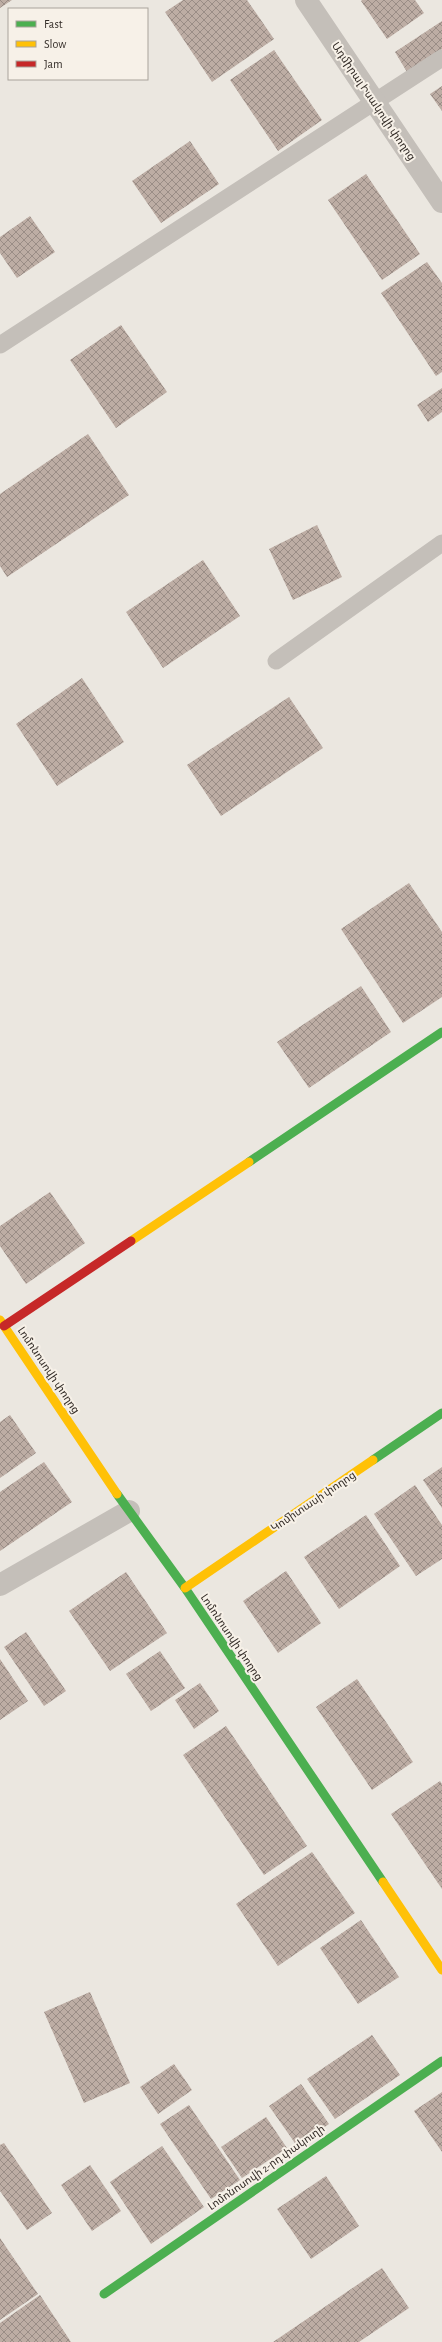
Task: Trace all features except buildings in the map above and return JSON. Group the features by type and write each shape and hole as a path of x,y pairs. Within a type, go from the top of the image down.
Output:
{"street":[{"name":"Ադմիրալ Իսակովի փողոց","path":"306,0 442,202"},
{"path":"2,1323 442,1032"},
{"name":"Լոմոնոսովի փողոց","path":"2,1323 129,1511 185,1588 442,1970"},
{"name":"Կոմիտասի փողոց","path":"185,1588 442,1413"},
{"path":"0,1586 129,1511"},
{"name":"Լոմոնոսովի 2-րդ փակուղի","path":"104,2294 442,2061"}],"lane":[{"path":"0,345 442,58"},
{"path":"276,661 442,543"}],"traffic: fast":[{"path":"249,1162 442,1032"},
{"path":"373,1460 442,1413"},
{"path":"117,1494 185,1588 383,1882"},
{"path":"104,2294 442,2061"}],"traffic: slow":[{"path":"131,1241 249,1162"},
{"path":"0,1320 117,1494"},
{"path":"185,1588 373,1460"},
{"path":"383,1882 442,1970"}],"traffic: jam":[{"path":"4,1326 131,1241"}]}
